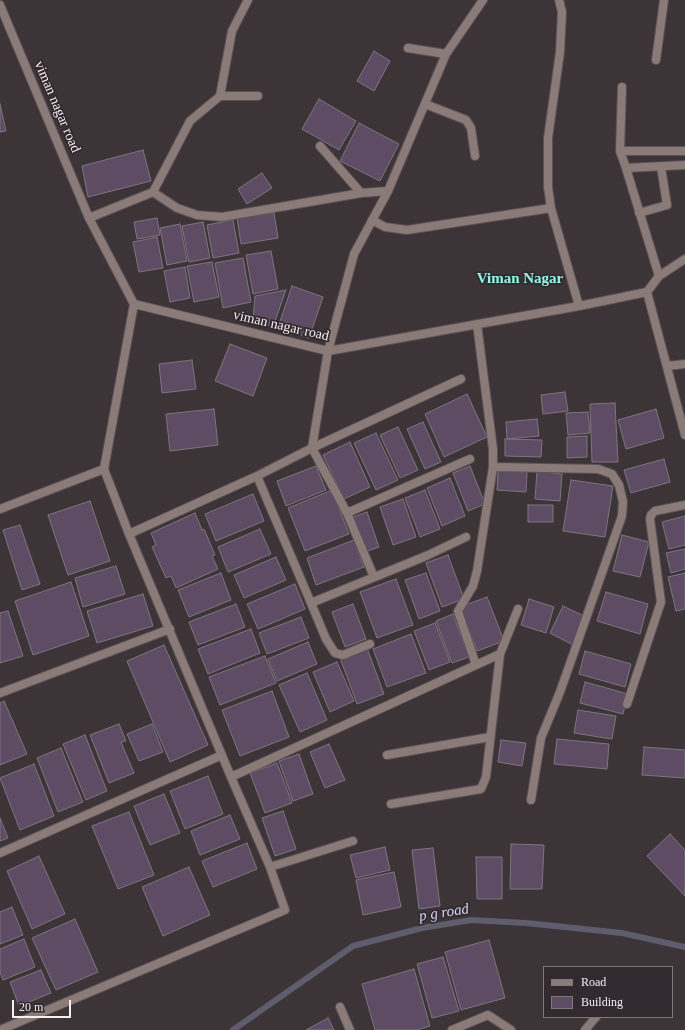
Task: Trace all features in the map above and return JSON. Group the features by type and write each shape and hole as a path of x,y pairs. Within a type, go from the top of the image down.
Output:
{"street":[{"path":"89,218 153,192 190,121 220,96 232,31 248,0"},
{"path":"374,577 347,513 312,448 328,351 354,254 388,191 446,54 483,0"},
{"path":"559,0 562,12 560,52 548,138 548,187 551,208 579,306"},
{"path":"656,60 664,0"},
{"name":"viman nagar road","path":"0,5 89,218 134,304 328,351 579,306 647,292"},
{"path":"408,48 446,54"},
{"path":"622,87 620,151 659,276"},
{"path":"220,96 258,96"},
{"path":"425,104 466,120 471,128 475,156"},
{"path":"320,146 360,194"},
{"path":"620,151 685,151"},
{"path":"626,168 685,165"},
{"path":"639,213 667,205 661,167"},
{"path":"153,192 177,208 197,215 222,217 360,194 388,191"},
{"path":"372,220 385,227 407,230 551,208"},
{"path":"685,259 659,276 647,292 685,435"},
{"path":"0,1030 285,910 270,867 129,534 104,469 134,304"},
{"path":"476,665 458,611 473,586 477,571 493,467 493,449 477,324"},
{"path":"667,366 685,364"},
{"path":"129,534 257,476 312,448 461,379"},
{"path":"347,513 470,459"},
{"path":"493,467 598,469 612,474 619,485 623,502 622,516 560,692 541,738 531,800"},
{"path":"0,509 104,469"},
{"path":"257,476 326,639 335,654 343,655 370,644"},
{"path":"627,704 661,602 650,519 651,515 655,511 685,505"},
{"path":"311,603 426,556 466,537"},
{"path":"391,804 481,789 486,777 500,654 518,608"},
{"path":"0,694 170,629"},
{"path":"231,776 500,654"},
{"path":"387,755 490,737"},
{"path":"0,853 222,754"},
{"path":"270,867 353,841"},
{"path":"340,1007 350,1030"},
{"path":"452,1030 488,1015 511,1030"},
{"path":"585,1030 595,1018"}],"building":[{"path":"374,51 390,61 374,91 357,81"},
{"path":"319,99 356,121 339,150 302,129"},
{"path":"0,104 6,131 0,132"},
{"path":"359,123 399,144 380,181 340,161"},
{"path":"143,150 151,181 88,197 82,166"},
{"path":"262,173 272,188 247,204 238,189"},
{"path":"274,213 278,238 241,244 237,218"},
{"path":"157,218 160,235 137,239 134,222"},
{"path":"233,220 239,253 213,258 207,225"},
{"path":"203,222 210,258 189,262 182,226"},
{"path":"180,224 187,261 167,265 160,228"},
{"path":"157,237 163,268 139,272 133,242"},
{"path":"271,251 278,289 253,294 246,255"},
{"path":"243,258 251,302 223,308 215,263"},
{"path":"212,262 219,297 194,302 187,266"},
{"path":"185,267 190,298 170,302 164,271"},
{"path":"292,286 323,297 309,338 278,327"},
{"path":"286,290 273,327 253,320 255,296"},
{"path":"230,344 267,358 253,396 215,381"},
{"path":"192,360 196,389 162,393 159,364"},
{"path":"565,392 568,411 543,414 541,395"},
{"path":"467,394 487,437 444,457 425,414"},
{"path":"615,403 618,462 592,462 590,404"},
{"path":"214,409 218,445 170,451 166,414"},
{"path":"656,409 664,438 626,449 618,420"},
{"path":"588,412 590,433 568,435 566,413"},
{"path":"537,419 539,436 507,439 506,422"},
{"path":"423,422 441,462 425,469 407,429"},
{"path":"398,427 418,470 400,478 380,435"},
{"path":"376,433 398,480 376,490 354,443"},
{"path":"587,436 587,457 567,458 567,437"},
{"path":"505,439 542,440 541,457 505,456"},
{"path":"350,442 370,487 344,499 323,455"},
{"path":"664,459 670,482 631,493 624,470"},
{"path":"316,466 326,490 286,506 277,481"},
{"path":"470,466 485,504 468,511 453,473"},
{"path":"498,471 527,472 526,492 497,490"},
{"path":"537,471 562,474 560,501 535,499"},
{"path":"450,478 465,516 442,526 427,488"},
{"path":"571,480 613,486 605,537 563,531"},
{"path":"332,490 349,534 305,551 288,508"},
{"path":"425,490 440,529 420,537 405,498"},
{"path":"253,494 264,521 216,541 205,514"},
{"path":"403,499 416,537 393,545 380,507"},
{"path":"90,501 110,561 68,575 48,515"},
{"path":"528,505 553,505 553,522 528,522"},
{"path":"367,512 379,547 365,552 353,517"},
{"path":"195,513 202,530 204,529 215,555 212,556 218,569 176,588 171,576 166,578 152,547 156,545 151,533"},
{"path":"685,516 685,545 669,549 662,522"},
{"path":"20,525 40,584 22,590 3,530"},
{"path":"260,529 271,554 228,572 218,547"},
{"path":"622,535 649,542 640,577 613,571"},
{"path":"354,540 364,567 316,585 307,558"},
{"path":"685,549 685,569 671,573 666,553"},
{"path":"448,555 464,599 442,607 426,563"},
{"path":"276,557 286,580 244,598 234,575"},
{"path":"116,566 125,594 83,607 75,578"},
{"path":"221,573 231,600 189,617 178,590"},
{"path":"426,573 440,611 419,619 405,580"},
{"path":"685,573 685,609 676,611 668,577"},
{"path":"396,579 413,625 377,638 360,592"},
{"path":"71,582 89,636 33,655 15,601"},
{"path":"295,584 305,609 258,629 247,604"},
{"path":"606,592 648,604 640,634 597,621"},
{"path":"143,594 153,626 97,643 87,611"},
{"path":"487,597 504,641 477,651 460,607"},
{"path":"529,599 554,607 546,633 521,625"},
{"path":"236,604 245,627 198,645 189,622"},
{"path":"353,604 366,639 345,647 332,612"},
{"path":"563,606 586,617 573,645 550,633"},
{"path":"8,611 23,656 0,663 0,613"},
{"path":"453,614 469,657 452,663 436,621"},
{"path":"301,617 309,638 267,654 259,633"},
{"path":"435,623 450,662 429,670 414,631"},
{"path":"251,629 260,653 208,674 198,649"},
{"path":"411,634 426,673 387,687 373,649"},
{"path":"308,642 317,664 277,681 268,659"},
{"path":"164,645 208,745 170,762 127,661"},
{"path":"367,648 384,694 357,704 340,658"},
{"path":"585,651 631,664 625,687 579,674"},
{"path":"265,656 276,683 220,705 209,677"},
{"path":"337,662 354,701 330,712 313,672"},
{"path":"307,673 327,720 300,732 279,685"},
{"path":"585,682 628,694 623,714 580,703"},
{"path":"272,691 289,737 240,756 222,710"},
{"path":"4,701 27,754 0,765 0,703"},
{"path":"578,710 616,716 612,739 574,733"},
{"path":"119,724 126,741 121,742 134,773 109,783 90,735"},
{"path":"152,724 163,752 139,761 127,734"},
{"path":"85,735 107,791 86,800 63,744"},
{"path":"557,739 609,744 607,769 554,764"},
{"path":"501,740 526,743 522,766 498,762"},
{"path":"329,744 345,780 325,788 310,752"},
{"path":"644,747 685,750 685,778 642,775"},
{"path":"61,748 83,802 58,812 37,758"},
{"path":"299,754 313,794 293,801 279,761"},
{"path":"277,763 292,803 265,813 250,773"},
{"path":"34,764 54,816 20,830 0,778"},
{"path":"208,776 223,814 185,829 170,791"},
{"path":"164,794 180,833 150,845 134,806"},
{"path":"283,811 296,849 275,856 262,818"},
{"path":"129,812 154,875 118,889 92,826"},
{"path":"230,815 240,839 200,855 191,831"},
{"path":"0,818 8,838 0,841"},
{"path":"670,834 685,850 685,896 647,856"},
{"path":"247,843 257,869 213,887 202,861"},
{"path":"511,844 544,845 542,889 510,889"},
{"path":"385,847 390,870 356,878 350,855"},
{"path":"433,848 440,906 419,909 412,850"},
{"path":"39,856 65,914 32,929 7,871"},
{"path":"476,857 502,857 502,899 477,899"},
{"path":"189,867 210,915 163,936 142,887"},
{"path":"394,872 401,907 363,915 356,880"},
{"path":"12,907 23,935 0,944 0,912"},
{"path":"75,919 98,972 56,990 32,938"},
{"path":"24,939 35,967 3,980 0,972 0,949"},
{"path":"489,940 505,998 461,1010 445,952"},
{"path":"443,957 459,1011 432,1018 417,964"},
{"path":"414,969 430,1026 417,1030 375,1030 362,984"},
{"path":"41,970 51,993 19,1006 10,982"},
{"path":"328,1018 334,1030 306,1030"}],"waterway":[{"name":"p g road","path":"233,1030 353,946 422,928 471,920 526,923 622,933 685,947"}],"district":[{"name":"Viman Nagar","path":"520,279"}]}
